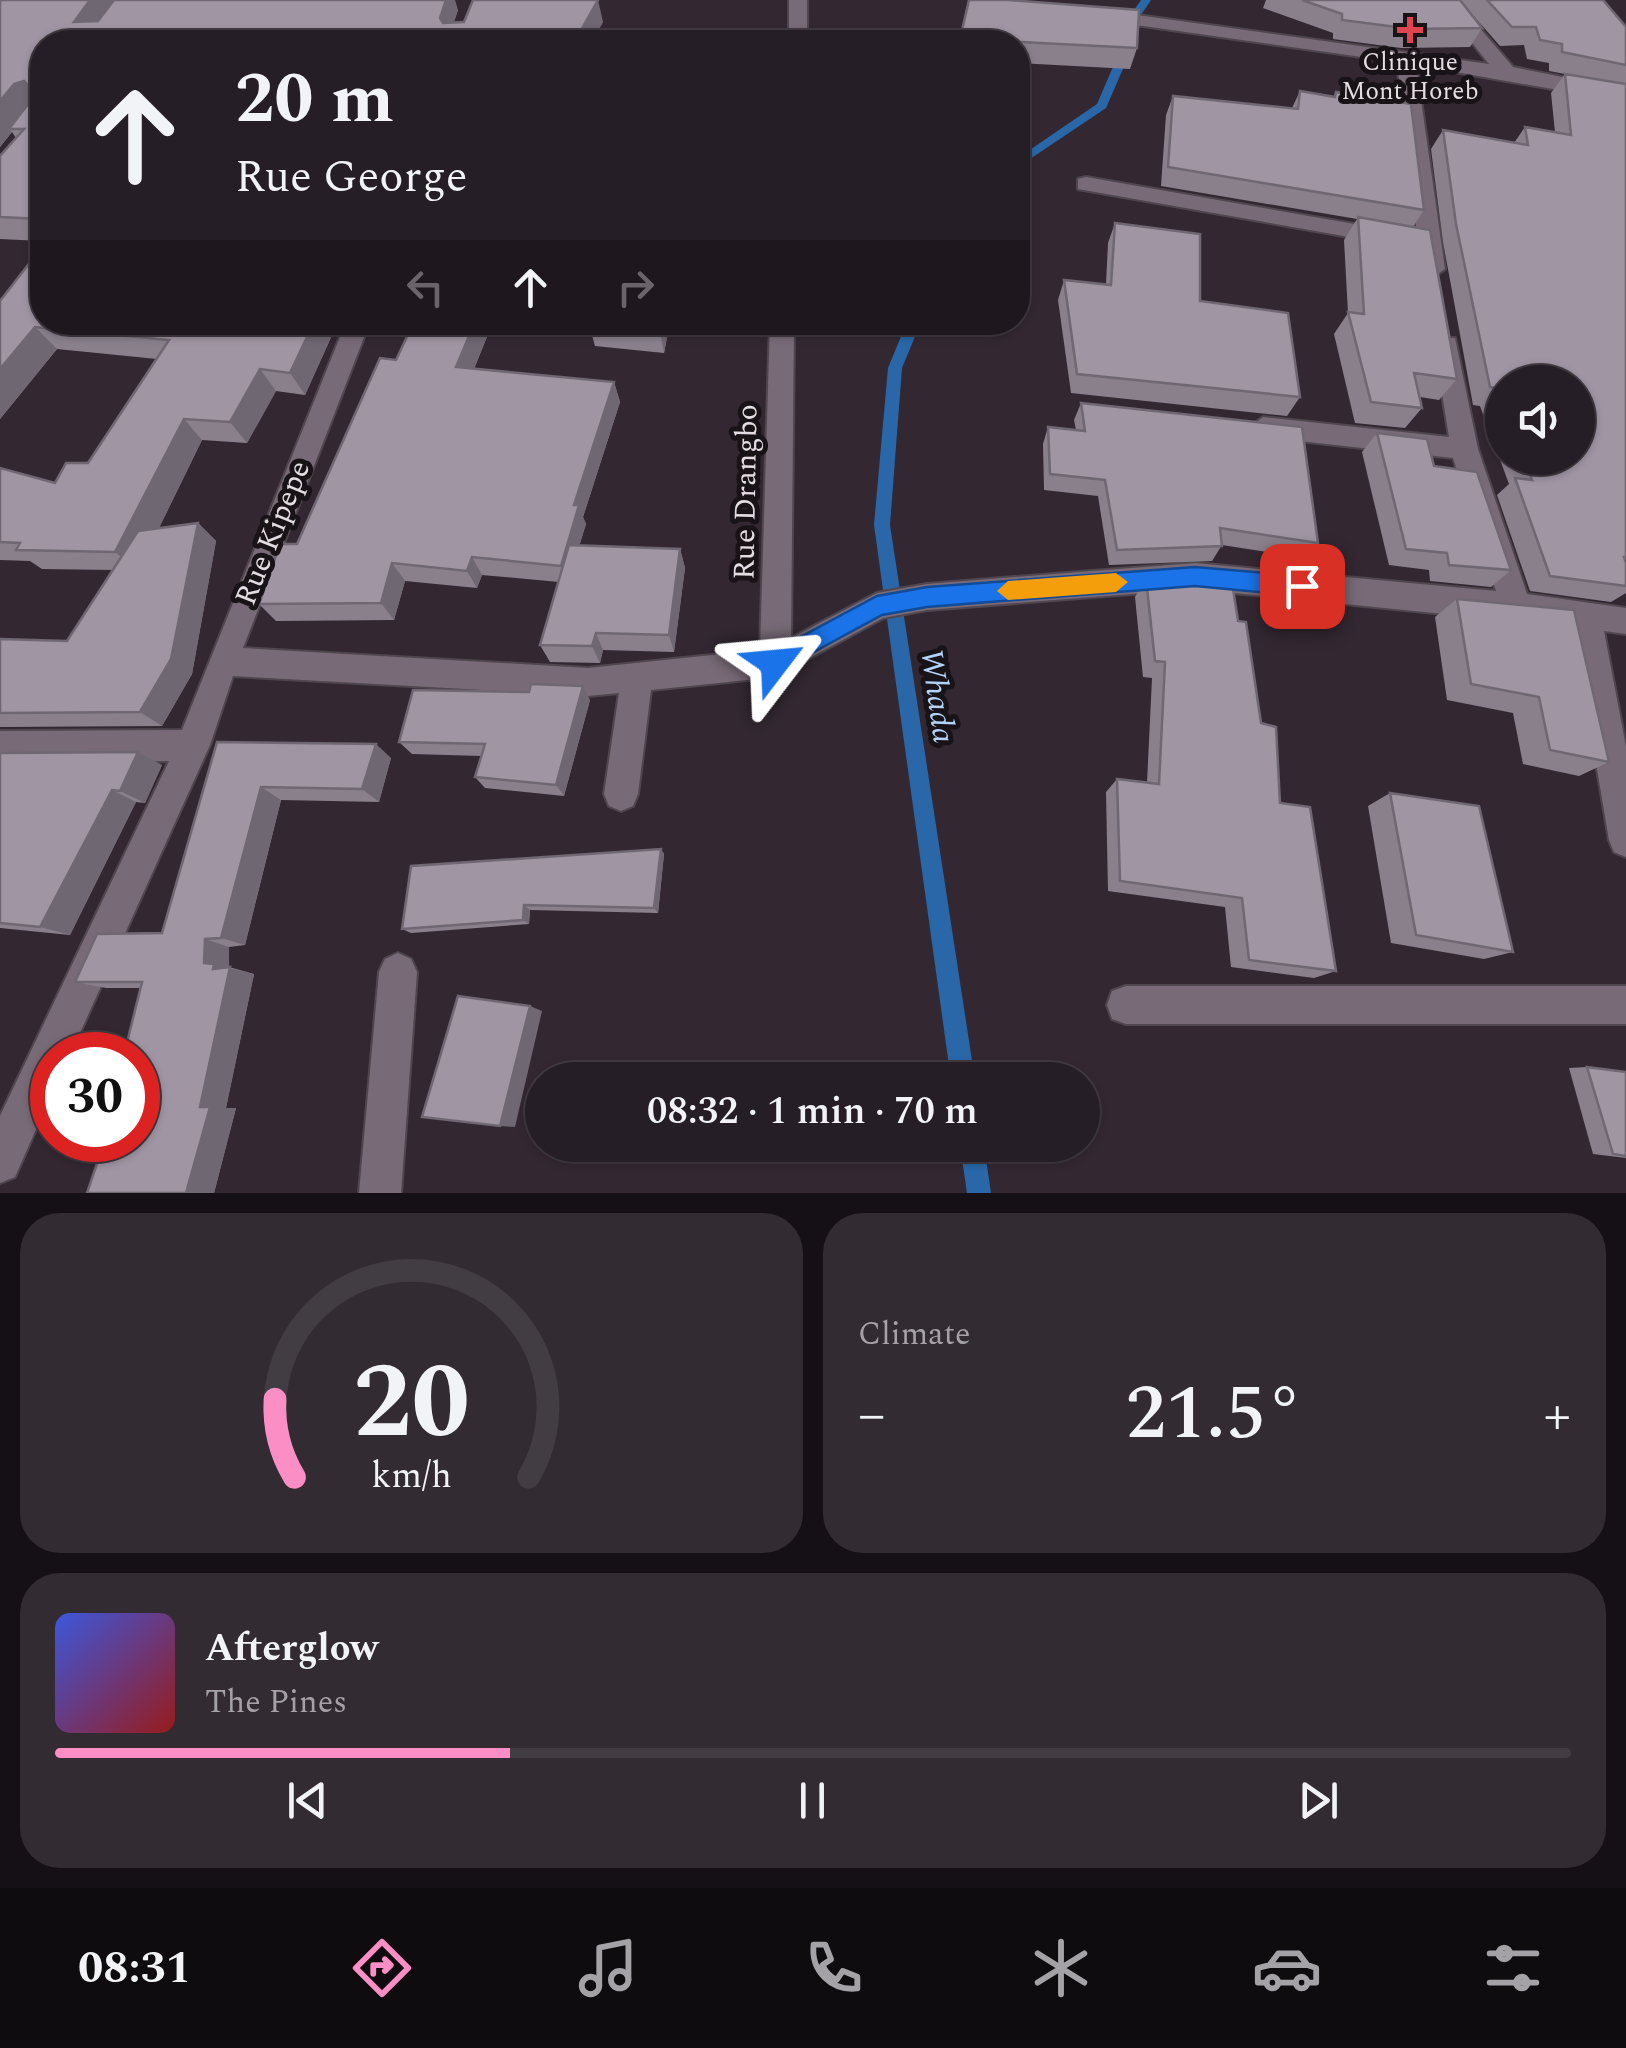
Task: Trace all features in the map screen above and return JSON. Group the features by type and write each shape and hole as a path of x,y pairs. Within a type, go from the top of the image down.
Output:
{"street":[{"path":"798,0 798,30"},
{"path":"1447,0 1506,72"},
{"path":"1086,13 1506,72 1626,96"},
{"path":"1406,59 1428,243 1464,449 1516,606"},
{"path":"1086,184 1428,243"},
{"name":"Rue Kipepe","path":"0,1162 193,745 222,661 353,335"},
{"name":"Rue Drangbo","path":"775,663 782,335"},
{"path":"1229,423 1464,449"},
{"path":"222,661 588,682 775,663 877,606 927,597 1195,576 1516,606 1626,621"},
{"path":"1586,615 1626,840"},
{"path":"621,794 637,677"},
{"path":"0,748 193,745"},
{"path":"380,1193 398,972"},
{"path":"1126,1005 1626,1005"}],"building":[{"path":"0,0 90,0 74,22 98,21 114,0 446,0 440,18 443,23 464,22 473,0 598,0 581,30 30,30 30,218 0,217 0,156 24,129 9,129 28,104 28,85 24,81 14,84 0,101"},
{"path":"969,0 1139,10 1137,48 1030,43 1030,30 962,30"},
{"path":"1302,0 1460,0 1482,28 1412,29 1342,20 1342,14"},
{"path":"1487,0 1603,0 1626,27 1626,65 1562,52 1562,44 1540,40 1536,27 1512,27"},
{"path":"1565,74 1626,84 1626,586 1550,576 1515,478 1595,475 1595,365 1485,365 1456,224 1443,130 1528,145 1525,127 1571,135"},
{"path":"1300,91 1335,97 1336,92 1411,104 1424,210 1168,167 1173,96 1298,109"},
{"path":"1358,217 1430,230 1457,379 1414,373 1422,408 1371,402 1348,312 1364,314"},
{"path":"1115,223 1200,234 1200,301 1288,313 1300,397 1077,374 1064,280 1111,285"},
{"path":"30,262 30,333 0,369 0,301"},
{"path":"117,335 308,335 290,373 260,369 230,422 184,419 115,552 16,550 20,543 0,542 0,468 55,483 66,463 88,463 169,340"},
{"path":"408,335 470,335 456,367 614,382 574,505 579,505 561,566 472,557 467,571 392,563 381,603 259,604 280,544 297,544 380,358 396,360"},
{"path":"1081,403 1302,427 1318,543 1220,528 1222,546 1117,550 1105,480 1050,474 1048,427 1085,431"},
{"path":"1377,433 1427,439 1434,466 1477,472 1511,570 1449,565 1447,553 1406,549"},
{"path":"198,523 171,659 140,712 0,713 0,639 67,641 138,531"},
{"path":"569,545 680,549 669,635 596,633 592,646 540,645"},
{"path":"1231,576 1238,621 1246,622 1261,723 1276,727 1280,803 1310,807 1336,971 1249,960 1242,898 1120,881 1117,779 1159,784 1165,662 1155,661 1146,579"},
{"path":"1457,599 1574,610 1609,762 1550,750 1539,697 1471,684"},
{"path":"531,684 583,686 556,785 475,777 485,744 399,742 413,690 529,692"},
{"path":"217,742 376,744 362,789 261,787 221,938 205,939 204,963 214,964 213,969 230,967 200,1107 210,1107 186,1193 87,1193 98,1162 160,1162 160,1032 130,1032 142,982 75,982 97,934 162,933"},
{"path":"138,752 120,791 112,790 40,927 0,923 0,753"},
{"path":"1390,793 1479,806 1513,952 1416,935"},
{"path":"661,849 654,908 524,905 523,920 402,929 411,866"},
{"path":"458,996 530,1006 500,1126 422,1117"},
{"path":"1587,1067 1626,1072 1626,1156 1613,1154"}],"waterway":[{"name":"Whada","path":"1137,13 1146,0"},
{"name":"Whada","path":"1030,155 1102,106 1126,48"},
{"name":"Whada","path":"909,335 895,368 882,525 960,1062"},
{"name":"Whada","path":"974,1162 979,1193"}],"slow traffic":[{"path":"1008,591 1116,582"}],"place":[{"name":"Clinique Mont Horeb","path":"1410,30"}],"route":[{"path":"775,663 877,606 927,597 1195,576 1302,586"}]}
